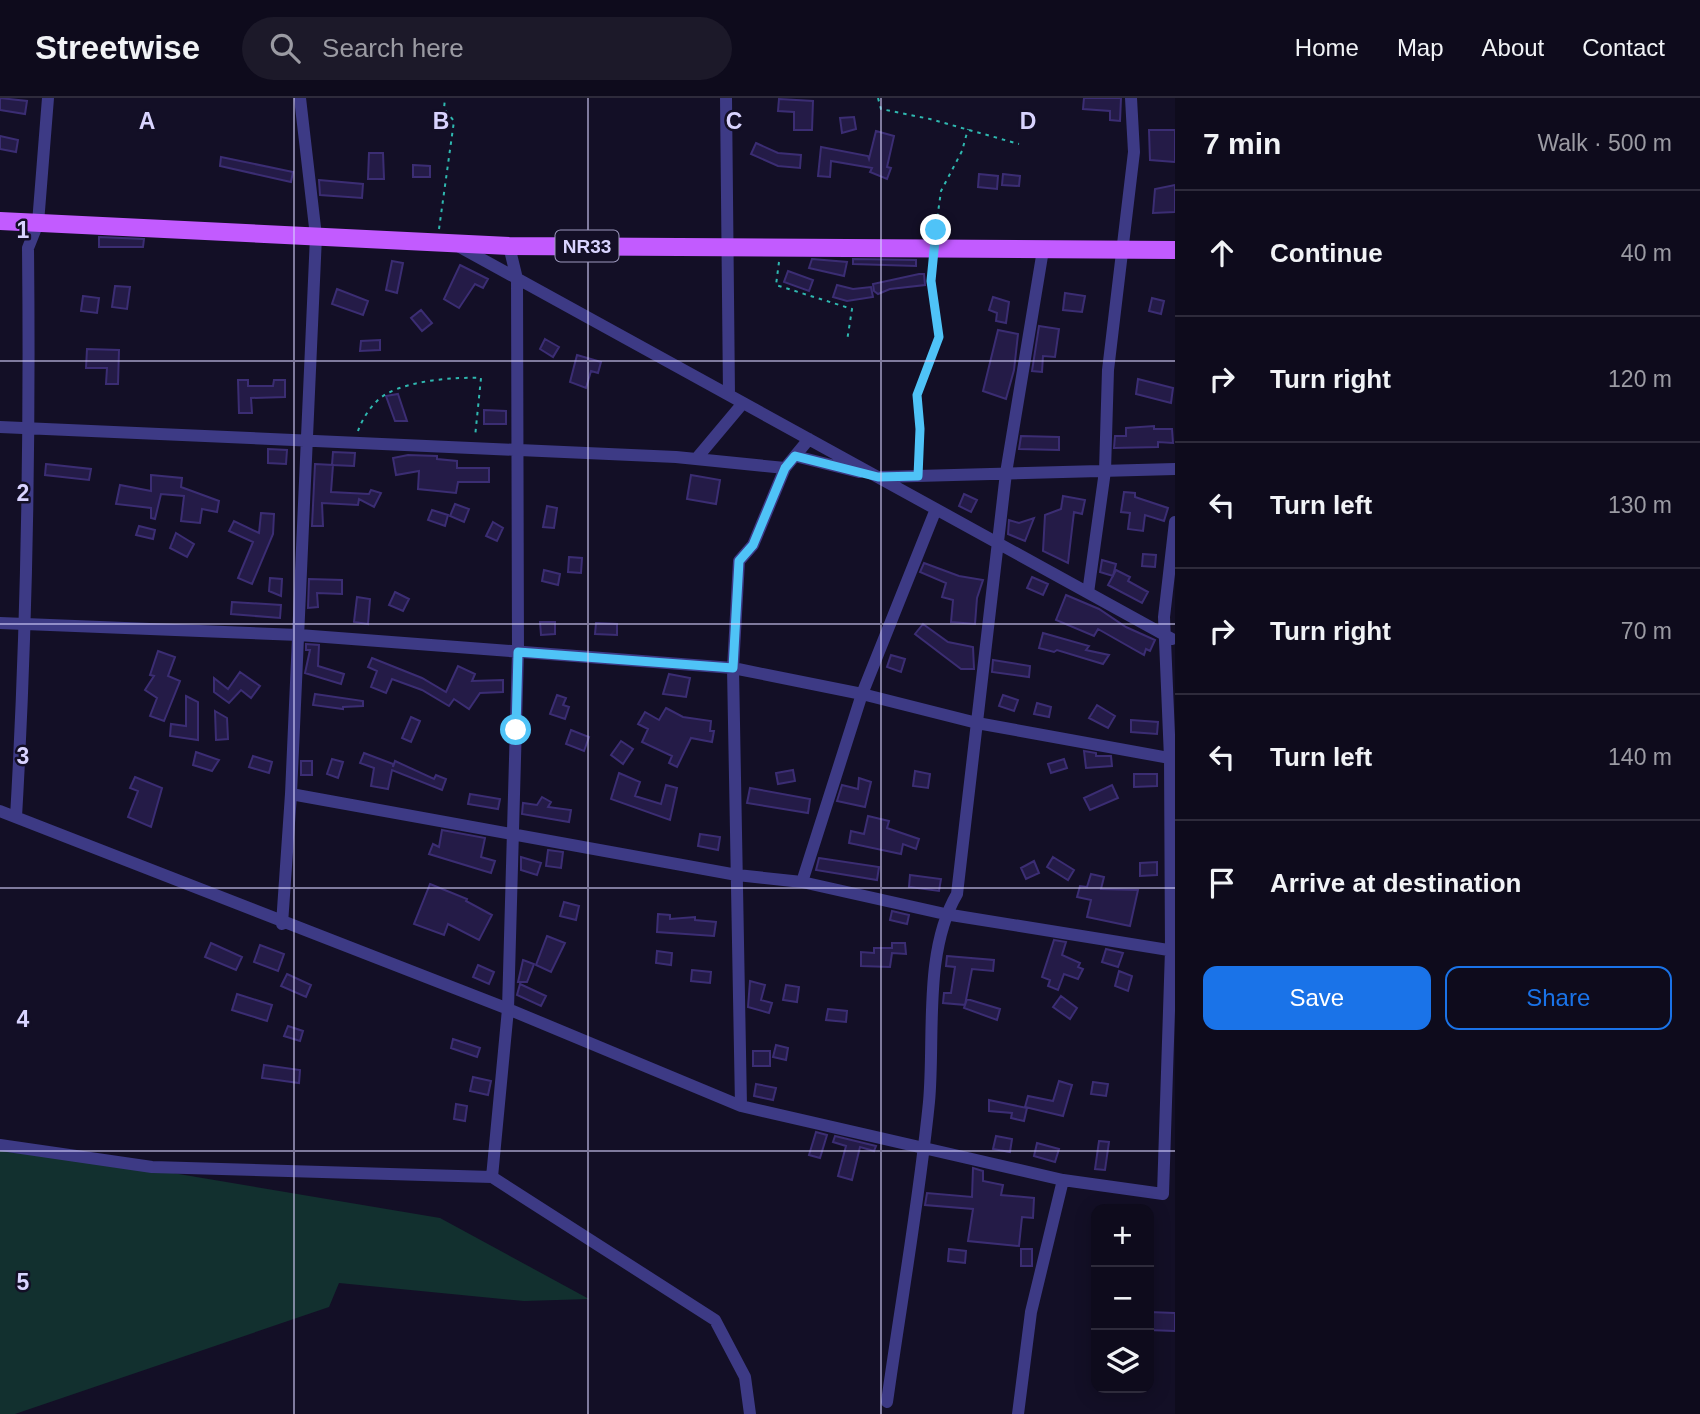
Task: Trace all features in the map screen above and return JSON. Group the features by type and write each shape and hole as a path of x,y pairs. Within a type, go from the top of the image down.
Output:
{"main road":[{"name":"NR33","path":"0,221 509,246 1175,250"}],"street":[{"path":"16,817 27,622 30,428 28,248 38,223 48,98"},
{"path":"282,924 299,635 316,236 300,98"},
{"path":"726,98 729,396"},
{"path":"1088,593 1105,471 1108,370 1134,152 1131,98"},
{"path":"445,242 1171,638"},
{"path":"492,1177 508,1009 518,652 517,279 509,246"},
{"path":"887,1402 929,1099 932,1000 945,914 957,894 1006,473 1043,250"},
{"path":"696,459 743,403"},
{"path":"0,427 696,459 785,468"},
{"path":"741,1106 733,668 739,561 753,545 785,468 809,439"},
{"path":"795,456 878,477 1175,469"},
{"path":"802,882 862,694 936,509"},
{"path":"0,811 282,924 508,1009 741,1106 1063,1180 1163,1194 1173,950 1171,638 1164,617 1175,522"},
{"path":"0,623 299,635 733,668 862,694 976,723 1172,758"},
{"path":"291,794 737,875 802,882 945,914 1173,950"},
{"path":"0,1145 152,1167 492,1177 715,1321 745,1377 750,1414"},
{"path":"1018,1414 1031,1312 1063,1180"}],"path":[{"path":"444,98 444,109 454,121 440,207 445,242"},
{"path":"878,98 881,108 1019,144"},
{"path":"918,476 920,429 917,395 939,337 931,281 933,249 942,191 962,151 968,130"},
{"path":"781,248 776,285 852,309 847,341"},
{"path":"354,442 364,415 387,393 453,377 481,378 474,449"}],"green space":[{"path":"0,1144 440,1218 589,1299 524,1301 339,1283 329,1307 15,1414 0,1414"}],"building":[{"path":"0,98 27,101 25,114 0,110"},
{"path":"1084,98 1121,98 1120,121 1110,120 1110,111 1083,109"},
{"path":"779,99 813,101 812,130 794,130 794,112 778,111"},
{"path":"854,117 856,129 842,133 840,118"},
{"path":"1149,130 1175,130 1175,162 1150,160"},
{"path":"876,131 894,136 887,167 891,168 887,179 870,172 872,168 831,161 830,177 818,176 821,147 868,156 869,159"},
{"path":"0,136 18,140 16,152 0,149"},
{"path":"756,143 778,153 801,155 800,168 778,166 751,154"},
{"path":"369,153 383,153 384,179 368,179"},
{"path":"221,157 293,172 291,182 220,166"},
{"path":"413,165 430,166 430,177 413,177"},
{"path":"979,174 998,176 997,189 978,187"},
{"path":"1003,174 1020,176 1019,186 1002,185"},
{"path":"319,180 363,184 362,198 320,195"},
{"path":"1175,185 1175,212 1153,213 1155,189"},
{"path":"99,237 144,239 143,247 99,247"},
{"path":"812,259 847,262 844,276 809,268"},
{"path":"853,259 916,260 916,266 853,264"},
{"path":"392,261 403,263 397,293 386,290"},
{"path":"460,265 488,279 483,288 475,284 459,308 444,299"},
{"path":"788,271 813,280 809,291 784,282"},
{"path":"924,274 925,285 890,289 878,294 874,291 873,284"},
{"path":"837,285 853,289 871,287 873,297 847,301 833,297"},
{"path":"115,286 130,287 127,309 112,307"},
{"path":"337,289 368,301 363,315 332,304"},
{"path":"1065,293 1085,296 1082,312 1063,310"},
{"path":"83,296 99,298 97,313 81,311"},
{"path":"993,297 1009,302 1006,323 996,321 997,313 989,310"},
{"path":"1152,298 1164,301 1161,314 1149,311"},
{"path":"421,310 432,323 422,331 411,318"},
{"path":"1039,326 1059,329 1055,357 1043,356 1042,372 1032,371"},
{"path":"998,330 1018,334 1014,370 1006,399 983,391"},
{"path":"545,339 559,347 553,357 540,349"},
{"path":"380,340 380,350 360,351 361,341"},
{"path":"87,349 119,350 118,384 106,384 107,368 86,368"},
{"path":"577,355 601,362 598,373 591,371 586,388 570,382"},
{"path":"1138,379 1173,388 1171,403 1136,394"},
{"path":"238,380 248,380 248,386 273,386 274,380 285,380 285,397 251,398 252,413 239,413"},
{"path":"398,394 407,421 395,421 386,396"},
{"path":"484,410 506,411 506,424 484,424"},
{"path":"1154,426 1154,429 1172,429 1173,443 1158,442 1158,447 1114,448 1115,436 1126,436 1126,428"},
{"path":"1021,436 1059,437 1059,450 1019,449"},
{"path":"268,449 287,450 286,464 268,463"},
{"path":"333,452 355,453 354,466 332,465"},
{"path":"408,455 437,456 437,459 457,461 457,468 489,468 489,482 458,482 456,493 418,489 419,471 396,475 393,458"},
{"path":"46,464 91,469 89,480 45,475"},
{"path":"315,464 333,465 331,492 369,494 371,490 381,493 374,507 359,499 358,505 322,503 323,526 312,526"},
{"path":"151,475 182,478 181,487 219,501 217,512 202,509 200,523 181,521 184,496 161,494 155,519 151,518 151,508 116,504 120,485 151,491"},
{"path":"691,475 720,480 716,504 687,499"},
{"path":"1124,492 1135,493 1135,497 1168,508 1164,521 1145,515 1143,531 1128,529 1130,513 1121,512"},
{"path":"964,494 977,500 971,512 959,506"},
{"path":"1063,496 1085,500 1082,514 1074,512 1068,563 1043,551 1045,515 1061,509"},
{"path":"455,504 469,509 464,522 450,516"},
{"path":"547,506 557,508 554,528 543,527"},
{"path":"432,510 448,515 445,526 428,520"},
{"path":"261,513 274,514 273,534 252,584 238,578 253,542 229,531 234,521 259,533"},
{"path":"1034,518 1025,541 1008,534 1009,520 1019,523"},
{"path":"493,522 503,528 497,541 486,536"},
{"path":"139,526 155,530 153,539 136,535"},
{"path":"176,533 194,544 187,557 170,548"},
{"path":"1143,554 1156,555 1155,567 1142,566"},
{"path":"569,557 582,558 581,573 568,572"},
{"path":"1102,560 1116,564 1113,576 1100,572"},
{"path":"924,563 959,576 983,580 977,598 975,624 951,622 953,600 942,597 946,583 920,572"},
{"path":"544,570 560,574 558,585 542,581"},
{"path":"1116,570 1130,577 1128,581 1148,592 1142,603 1108,585"},
{"path":"1032,577 1048,584 1043,595 1027,588"},
{"path":"270,578 282,579 281,596 269,591"},
{"path":"309,579 342,580 342,594 317,593 318,607 308,608"},
{"path":"395,592 409,599 403,611 389,605"},
{"path":"1066,595 1099,609 1126,627 1155,640 1150,651 1146,649 1144,655 1098,629 1094,636 1056,620"},
{"path":"357,597 370,599 368,624 354,622"},
{"path":"232,602 281,605 280,618 231,614"},
{"path":"540,622 555,622 555,634 541,635"},
{"path":"596,623 617,624 617,635 595,634"},
{"path":"923,624 948,642 973,647 974,669 961,669 915,634"},
{"path":"1043,633 1089,646 1086,650 1109,655 1103,664 1057,650 1054,652 1039,648"},
{"path":"306,644 319,645 318,666 344,674 341,684 305,673 310,650 306,650"},
{"path":"158,651 175,657 168,676 180,681 164,721 150,716 157,698 145,690 154,676 150,675"},
{"path":"891,655 905,659 901,672 887,667"},
{"path":"372,658 422,678 446,692 458,666 475,674 472,681 503,680 503,692 480,693 469,709 454,699 449,706 422,690 392,679 386,693 371,687 377,671 368,667"},
{"path":"993,660 1030,666 1029,677 992,672"},
{"path":"240,672 260,686 251,698 241,690 229,703 214,692 214,678 228,689"},
{"path":"669,674 690,678 686,697 663,694"},
{"path":"315,694 363,701 363,706 343,709 313,705"},
{"path":"557,695 566,698 563,705 569,707 565,719 550,714"},
{"path":"1003,695 1018,700 1014,711 999,706"},
{"path":"186,696 198,702 198,740 170,736 171,724 186,726"},
{"path":"1037,703 1051,707 1049,717 1034,714"},
{"path":"1097,705 1115,716 1108,728 1089,718"},
{"path":"666,708 683,717 711,721 710,731 714,731 712,742 691,738 677,767 669,763 672,756 642,742 648,729 638,724 645,712 659,720"},
{"path":"215,711 227,718 228,739 216,740"},
{"path":"411,717 420,721 411,742 402,738"},
{"path":"1131,720 1158,722 1157,734 1131,732"},
{"path":"571,730 589,737 584,751 566,744"},
{"path":"621,741 633,749 623,764 611,755"},
{"path":"1084,751 1096,753 1096,756 1111,756 1112,766 1086,768"},
{"path":"196,752 219,760 212,771 193,765"},
{"path":"364,753 393,764 393,767 395,761 434,779 436,775 446,779 442,790 392,770 388,789 371,786 374,768 360,763"},
{"path":"253,756 272,762 269,773 249,767"},
{"path":"332,759 343,762 338,778 327,774"},
{"path":"1064,759 1067,768 1051,773 1048,764"},
{"path":"301,761 312,761 312,775 301,775"},
{"path":"793,770 795,781 778,784 776,773"},
{"path":"915,771 930,774 928,788 913,786"},
{"path":"619,773 640,782 635,796 661,804 666,785 677,788 670,820 611,799"},
{"path":"1134,774 1157,774 1157,786 1134,787"},
{"path":"135,777 162,788 151,827 128,817 138,791 130,788"},
{"path":"859,778 871,782 865,807 837,801 842,785 858,789"},
{"path":"1112,785 1118,798 1090,810 1084,798"},
{"path":"750,788 810,799 808,813 747,803"},
{"path":"470,794 500,799 498,809 468,804"},
{"path":"542,797 551,802 548,807 571,810 569,822 522,814 523,803 537,805"},
{"path":"868,816 889,821 887,828 919,839 916,849 903,844 901,854 849,843 851,831 864,834"},
{"path":"442,830 485,838 481,857 495,861 491,873 429,854 433,844 439,847"},
{"path":"700,834 720,837 718,850 698,846"},
{"path":"548,850 563,852 561,868 546,866"},
{"path":"521,857 541,863 537,875 521,870"},
{"path":"1053,857 1074,870 1068,880 1047,867"},
{"path":"819,858 879,867 877,880 816,870"},
{"path":"1034,861 1039,873 1026,879 1021,868"},
{"path":"1157,862 1157,875 1140,876 1140,863"},
{"path":"1091,874 1104,877 1101,889 1138,890 1130,926 1087,917 1091,900 1077,897 1080,886 1087,887"},
{"path":"910,875 941,879 939,891 909,887"},
{"path":"430,884 467,899 466,901 492,915 479,940 448,924 444,935 414,924"},
{"path":"564,902 579,906 576,920 560,916"},
{"path":"892,911 909,915 907,924 890,920"},
{"path":"658,914 670,915 670,919 695,917 695,920 716,922 714,936 657,932"},
{"path":"547,936 565,943 551,972 536,965"},
{"path":"1054,940 1066,942 1062,955 1080,963 1078,967 1083,969 1078,979 1064,974 1058,990 1048,986 1050,980 1042,977"},
{"path":"211,943 242,957 236,970 205,957"},
{"path":"892,943 905,943 906,954 892,953 890,967 861,966 861,952 874,953 874,948 892,948"},
{"path":"260,945 284,954 278,971 254,962"},
{"path":"1106,949 1123,953 1118,967 1102,962"},
{"path":"657,951 672,953 671,965 656,963"},
{"path":"947,956 994,960 993,971 972,969 965,1005 943,1003 944,993 951,993 955,967 946,966"},
{"path":"523,960 534,964 527,982 518,982"},
{"path":"478,965 494,972 489,984 473,977"},
{"path":"692,970 711,972 710,983 691,981"},
{"path":"1119,971 1132,976 1128,991 1115,986"},
{"path":"287,974 311,985 306,997 281,986"},
{"path":"750,981 765,985 761,1000 772,1003 769,1013 748,1007"},
{"path":"520,984 546,996 541,1006 517,995"},
{"path":"786,985 799,987 797,1002 783,1000"},
{"path":"237,994 272,1005 267,1021 232,1010"},
{"path":"1061,996 1077,1008 1070,1019 1053,1007"},
{"path":"967,999 1000,1009 997,1020 964,1008"},
{"path":"828,1009 847,1011 846,1022 826,1020"},
{"path":"288,1026 303,1031 300,1041 284,1036"},
{"path":"453,1039 480,1048 477,1057 451,1048"},
{"path":"776,1045 788,1048 786,1060 773,1057"},
{"path":"753,1051 770,1051 770,1066 753,1066"},
{"path":"264,1065 300,1070 299,1083 262,1078"},
{"path":"473,1077 491,1081 488,1095 470,1091"},
{"path":"1059,1081 1072,1085 1063,1116 1025,1107 1028,1096 1053,1101"},
{"path":"1093,1082 1108,1084 1106,1096 1091,1094"},
{"path":"756,1084 776,1088 773,1100 754,1096"},
{"path":"989,1100 1027,1108 1024,1121 1011,1118 1012,1113 989,1111"},
{"path":"456,1104 467,1106 465,1121 454,1119"},
{"path":"816,1132 827,1135 820,1158 809,1155"},
{"path":"835,1136 876,1146 874,1151 860,1147 852,1180 838,1176 846,1146 833,1142"},
{"path":"996,1136 1012,1139 1010,1152 993,1149"},
{"path":"1099,1141 1109,1142 1105,1170 1095,1169"},
{"path":"1037,1143 1059,1149 1055,1162 1034,1156"},
{"path":"973,1168 983,1171 983,1181 1003,1185 1001,1195 1034,1198 1033,1218 1022,1217 1019,1246 968,1241 973,1209 925,1205 927,1193 972,1197"},
{"path":"949,1249 966,1251 965,1263 948,1261"},
{"path":"1021,1249 1032,1249 1032,1266 1021,1266"},
{"path":"1154,1312 1175,1313 1175,1331 1154,1330"}],"route":[{"path":"516,730 518,652 733,668 739,561 753,545 785,468 795,456 878,477 918,476 920,429 917,395 939,337 931,281 936,230"}]}
